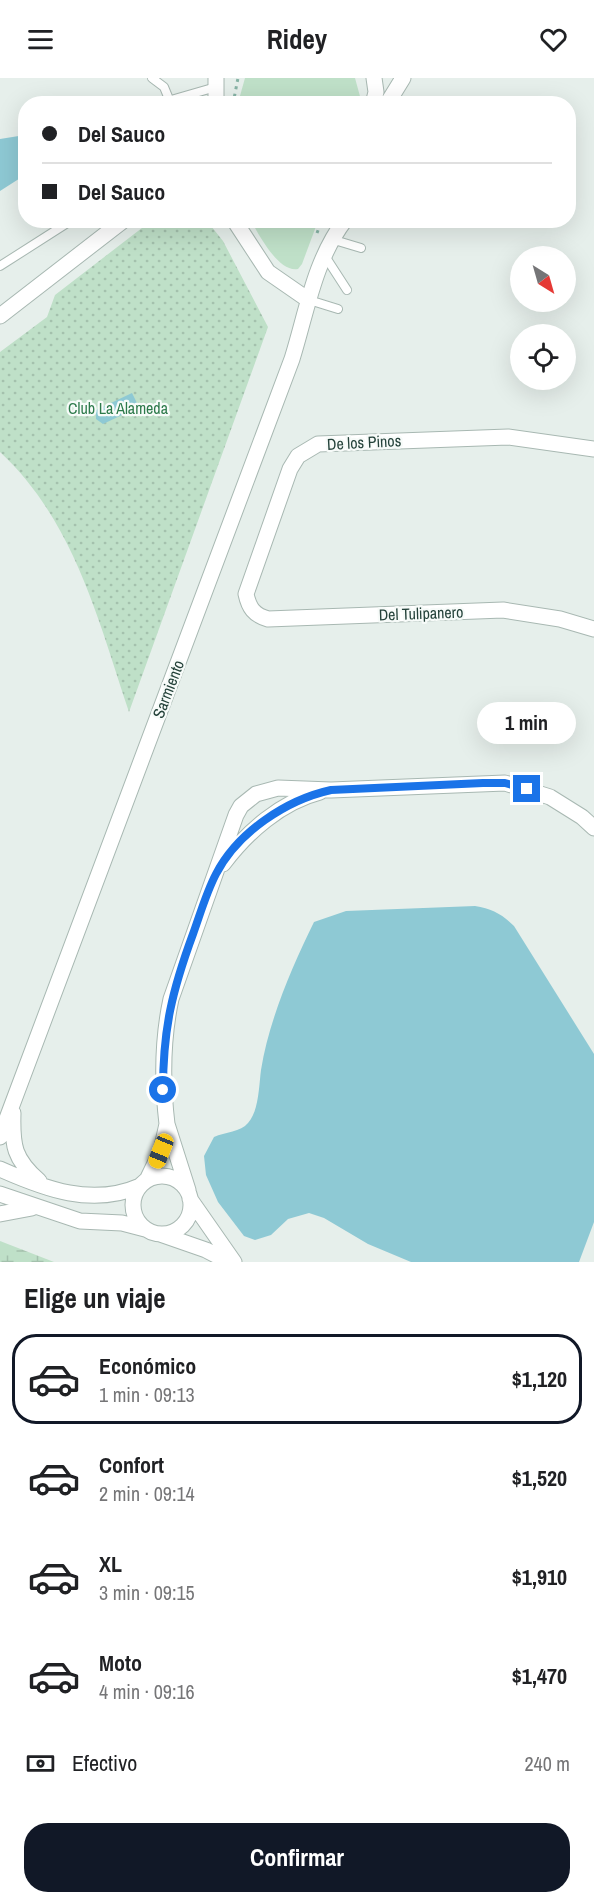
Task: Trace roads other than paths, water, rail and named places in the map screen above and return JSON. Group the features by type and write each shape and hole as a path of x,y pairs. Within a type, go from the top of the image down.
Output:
{"street":[{"path":"374,78 375,96"},
{"path":"392,96 403,78"},
{"path":"216,80 216,96"},
{"path":"0,316 114,228"},
{"path":"239,228 261,264 276,279 307,299"},
{"name":"Sarmiento","path":"0,1137 292,359 307,299 330,239 331,228"},
{"name":"Sarmiento","path":"330,239 339,228"},
{"name":"De los Pinos","path":"249,608 247,586 290,469 298,456 307,449 332,442 497,437 540,440 594,449"},
{"name":"Del Tulipanero","path":"249,608 259,616 268,619 503,610 560,619 594,629"},
{"path":"167,1124 161,1151 133,1202 134,1211 143,1227 155,1232 169,1233 184,1224 189,1216 189,1196 167,1124 163,1081 166,1021 178,973 236,814 248,799 266,790 278,789 331,790 505,783 550,797 582,817 594,828"},
{"path":"216,874 250,832 275,813 308,796 331,790"},
{"path":"13,1101 12,1129 18,1158 46,1187"},
{"path":"0,1169 46,1187 87,1196 105,1197 122,1194 155,1176 171,1177 179,1181 234,1262"},
{"path":"0,1194 80,1221 122,1223 155,1232 197,1246 230,1262"},
{"path":"0,1214 39,1208"}],"lane":[{"path":"152,78 164,87 168,96"},
{"path":"183,96 216,80"},
{"path":"0,266 26,252 60,228"},
{"path":"330,239 361,248"},
{"path":"324,255 347,290"},
{"path":"307,299 338,309"}],"water":[{"path":"18,136 18,179 0,191 0,139"},
{"path":"132,393 139,407 103,424 96,419 96,410"},
{"path":"475,906 496,913 514,926 594,1054 594,1222 579,1262 411,1262 368,1244 324,1218 309,1213 288,1219 271,1235 255,1240 244,1236 218,1202 206,1175 204,1156 214,1137 245,1126 252,1118 275,1013 314,922 346,911"}],"park label":[{"name":"Club La Alameda","path":"118,408"}]}
